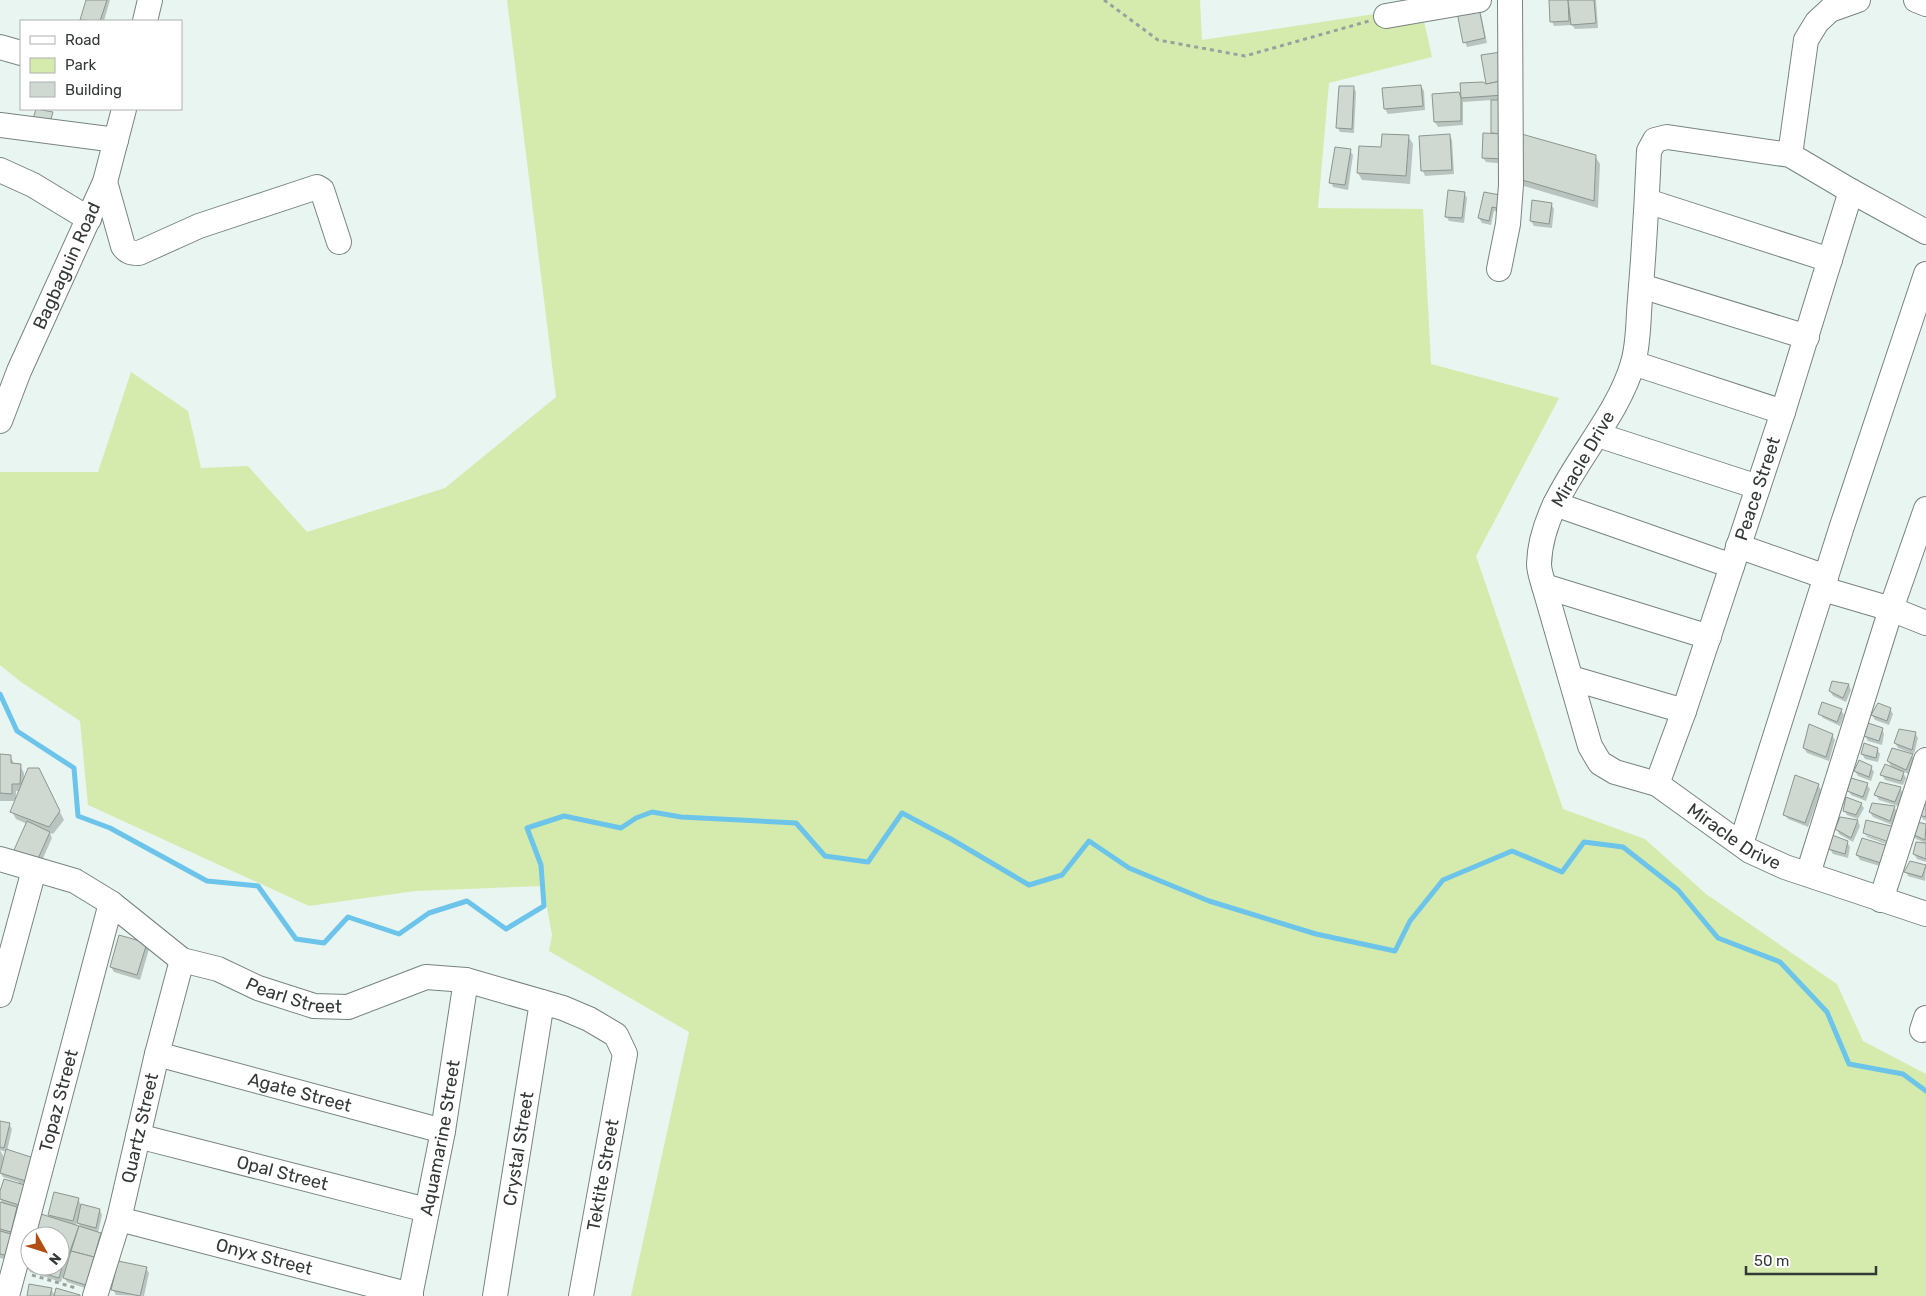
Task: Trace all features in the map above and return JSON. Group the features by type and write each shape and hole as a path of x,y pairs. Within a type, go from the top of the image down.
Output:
{"street":[{"path":"145,20 150,0"},
{"path":"1386,16 1479,0"},
{"path":"1499,269 1508,224 1510,185 1510,0"},
{"path":"1790,155 1806,40 1817,22 1830,10 1858,0"},
{"path":"1916,0 1926,4"},
{"path":"0,47 20,53"},
{"name":"Bagbaguin Road","path":"0,421 10,371 89,219 104,182 124,110"},
{"path":"0,126 116,140"},
{"name":"Miracle Drive","path":"1926,232 1790,155 1667,137 1655,140 1649,151 1641,286 1633,363 1625,384 1598,435 1555,504 1542,540 1539,565 1590,746 1600,763 1615,772 1657,784 1750,852 1785,867 1926,914"},
{"path":"0,170 33,186 89,219"},
{"path":"104,182 123,246 126,251 132,253 139,253 199,226 317,187 322,190 339,242"},
{"name":"Peace Street","path":"1657,784 1684,711 1783,412 1851,191"},
{"path":"1647,202 1830,260"},
{"path":"1741,844 1824,583 1926,274"},
{"path":"1641,286 1807,337"},
{"path":"1633,363 1783,412"},
{"path":"1598,435 1758,487"},
{"path":"1555,504 1824,583 1926,623"},
{"path":"1808,874 1891,609 1924,523"},
{"path":"1544,586 1709,637"},
{"path":"1571,678 1684,711"},
{"path":"1880,900 1926,760"},
{"name":"Pearl Street","path":"0,859 75,881 111,903 182,960 218,969 258,988 314,1006 348,1008 426,977 466,980 562,1008 590,1019 616,1035 625,1054"},
{"path":"0,995 34,870"},
{"name":"Topaz Street","path":"7,1296 111,903"},
{"name":"Quartz Street","path":"99,1295 119,1219 157,1054 182,960"},
{"name":"Aquamarine Street","path":"411,1296 443,1132 466,980"},
{"name":"Crystal Street","path":"495,1296 542,1002"},
{"name":"Agate Street","path":"157,1054 443,1132"},
{"name":"Tektite Street","path":"581,1296 625,1054"},
{"name":"Opal Street","path":"138,1136 427,1210"},
{"name":"Onyx Street","path":"119,1219 411,1296"}],"path":[{"path":"1104,0 1158,40 1246,56 1386,16"},
{"path":"14,1269 99,1295"}],"green space":[{"path":"507,0 1200,0 1202,40 1421,7 1432,57 1329,83 1318,208 1423,209 1431,364 1559,398 1476,556 1563,809 1645,839 1706,894 1837,984 1863,1041 1926,1074 1926,1296 631,1296 689,1032 549,951 552,935 543,886 415,891 309,906 88,805 80,721 21,682 0,665 0,472 98,472 131,372 188,411 201,468 248,466 307,532 445,488 556,397"}],"building":[{"path":"86,0 107,0 100,20 80,20"},
{"path":"1549,0 1568,0 1569,21 1550,22"},
{"path":"1568,0 1594,0 1596,23 1571,25"},
{"path":"1478,3 1485,38 1463,43 1456,7"},
{"path":"1501,52 1506,80 1486,84 1481,55"},
{"path":"1506,80 1504,95 1461,98 1460,83 1483,82 1486,84"},
{"path":"1421,85 1423,106 1384,109 1382,88"},
{"path":"1339,86 1354,86 1352,129 1336,128"},
{"path":"1459,92 1461,98 1461,121 1434,122 1432,94"},
{"path":"1491,100 1506,100 1505,134 1491,133"},
{"path":"36,110 53,112 49,126 32,122"},
{"path":"1483,133 1505,134 1504,159 1482,158"},
{"path":"1518,133 1596,155 1594,201 1519,179"},
{"path":"1382,134 1409,135 1406,176 1357,173 1359,146 1381,147"},
{"path":"1450,134 1452,170 1421,171 1419,136"},
{"path":"1335,147 1351,149 1345,185 1329,183"},
{"path":"1448,190 1465,192 1462,218 1445,217"},
{"path":"1484,192 1505,196 1502,209 1492,207 1489,221 1478,218"},
{"path":"1532,200 1552,203 1549,224 1530,221"},
{"path":"1832,681 1849,684 1843,698 1829,691"},
{"path":"1822,702 1842,709 1837,722 1818,714"},
{"path":"1878,703 1891,708 1887,721 1871,715"},
{"path":"1868,723 1883,728 1879,741 1864,736"},
{"path":"1809,724 1833,734 1826,757 1803,748"},
{"path":"1899,729 1916,732 1912,750 1894,743"},
{"path":"1864,743 1878,748 1876,758 1861,754"},
{"path":"1892,748 1913,754 1906,770 1887,761"},
{"path":"0,754 11,755 11,763 21,764 20,784 12,784 12,794 0,793"},
{"path":"1859,760 1872,766 1869,777 1854,771"},
{"path":"1885,764 1904,772 1901,781 1880,775"},
{"path":"28,768 39,768 60,811 49,827 10,812"},
{"path":"1795,775 1819,784 1805,823 1783,815"},
{"path":"1851,778 1868,783 1863,797 1847,791"},
{"path":"1880,782 1901,787 1895,802 1874,795"},
{"path":"1846,797 1862,803 1856,815 1843,811"},
{"path":"1872,803 1895,806 1890,821 1869,812"},
{"path":"1922,803 1926,805 1926,817 1919,815"},
{"path":"1840,817 1858,820 1851,838 1835,829"},
{"path":"1866,820 1895,827 1892,843 1863,833"},
{"path":"27,821 50,832 37,861 14,850"},
{"path":"1917,822 1926,824 1925,840 1912,834"},
{"path":"1832,835 1848,841 1845,854 1828,849"},
{"path":"1862,838 1888,846 1884,864 1856,855"},
{"path":"1916,842 1926,843 1926,859 1913,854"},
{"path":"1910,861 1926,865 1922,877 1904,872"},
{"path":"119,935 147,943 137,975 110,967"},
{"path":"0,1121 10,1123 4,1148 0,1147"},
{"path":"6,1149 37,1159 29,1182 0,1173"},
{"path":"4,1179 25,1185 19,1205 0,1199 0,1191"},
{"path":"54,1192 79,1198 73,1221 48,1215"},
{"path":"0,1202 17,1207 11,1232 0,1229"},
{"path":"81,1204 100,1209 96,1228 77,1223"},
{"path":"41,1214 79,1226 70,1251 70,1226 38,1226"},
{"path":"79,1226 101,1233 94,1257 71,1251"},
{"path":"0,1231 11,1234 5,1255 0,1254"},
{"path":"71,1251 94,1257 86,1285 63,1278 64,1276 70,1276"},
{"path":"118,1261 147,1267 140,1296 111,1290"},
{"path":"29,1284 52,1288 50,1296 27,1296"},
{"path":"56,1288 80,1295 80,1296 54,1296"}],"waterway":[{"path":"0,694 17,731 74,768 78,816 110,828 207,881 258,886 296,939 324,943 348,917 399,934 429,913 467,901 506,929 544,906 541,865 527,828 564,816 621,828 636,818 652,812 681,817 796,823 825,856 868,862 902,813 951,839 1029,885 1062,875 1089,841 1129,868 1209,901 1316,934 1395,951 1410,921 1443,880 1512,851 1562,872 1584,842 1623,847 1678,890 1718,938 1780,962 1827,1012 1849,1064 1903,1074 1926,1091"}]}
